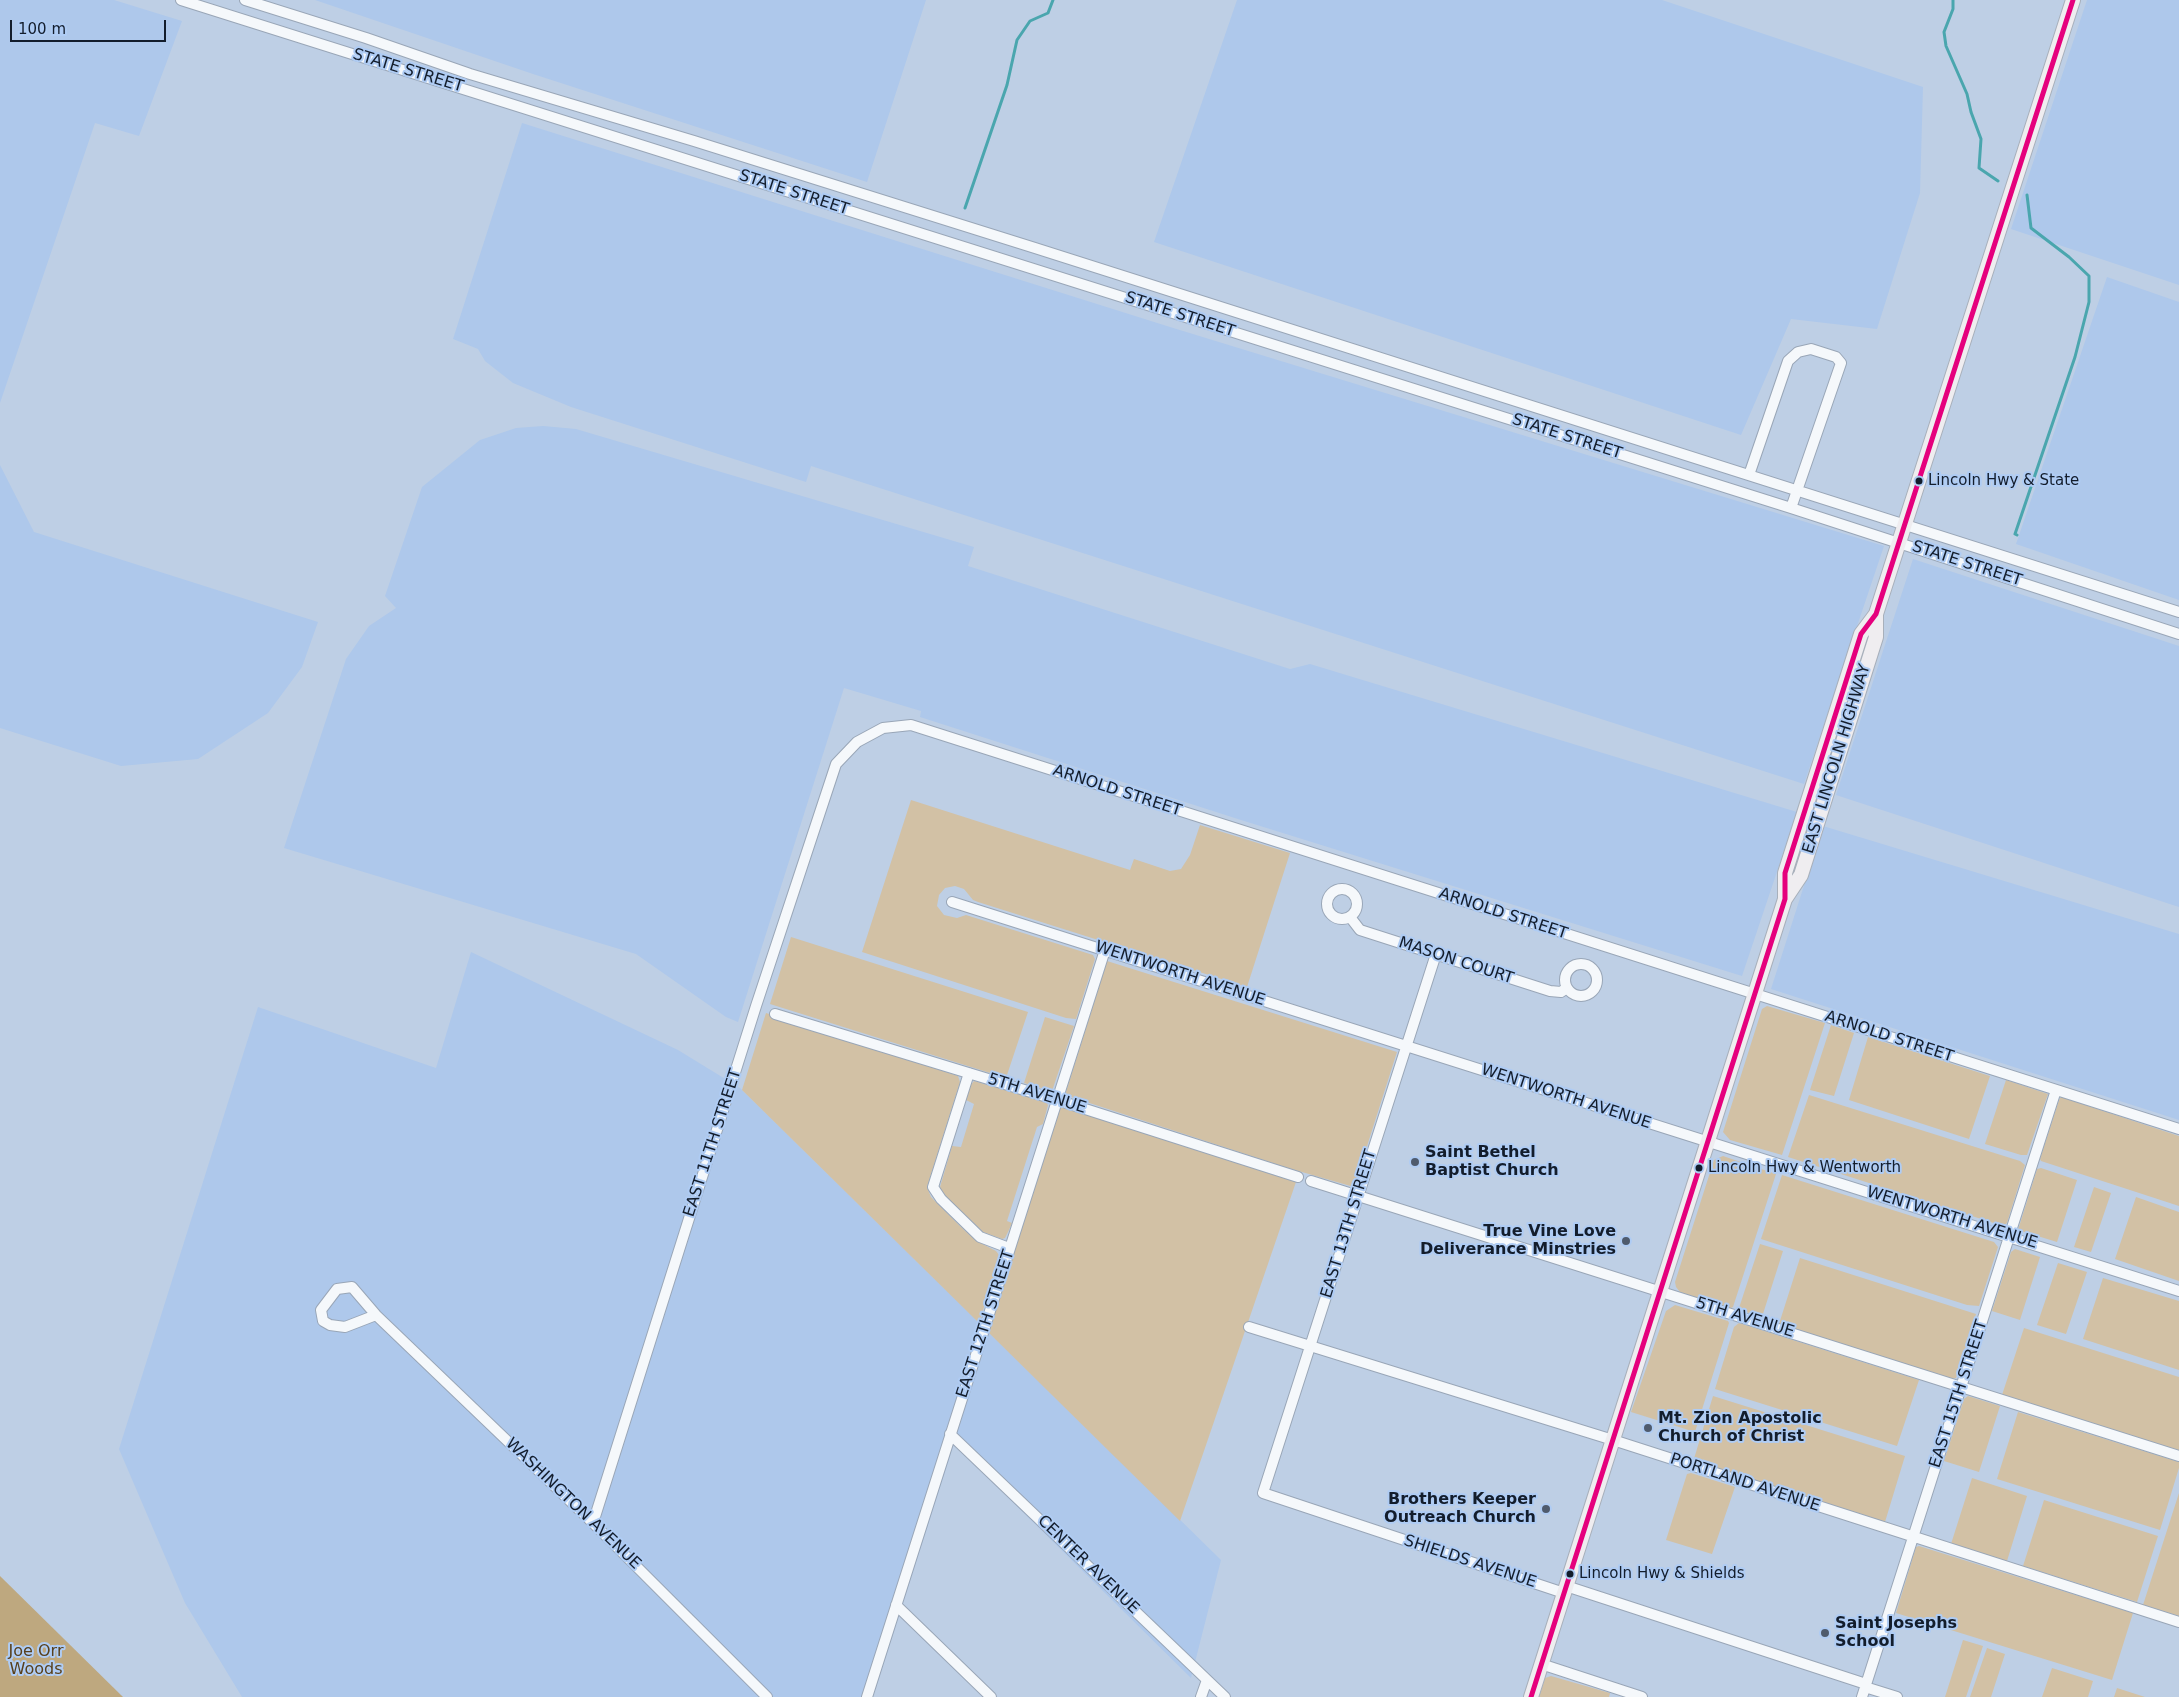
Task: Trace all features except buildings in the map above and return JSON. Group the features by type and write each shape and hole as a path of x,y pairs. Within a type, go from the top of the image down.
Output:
{"main road":[{"name":"EAST LINCOLN HIGHWAY","path":"1531,1697 1785,899 1801,875 1876,637 1876,614 2073,0"}],"street":[{"name":"STATE STREET","path":"181,0 1790,508 2179,634"},
{"name":"STATE STREET","path":"245,0 366,38 470,74 718,149 2179,612"},
{"path":"1749,475 1788,361 1798,352 1811,349 1836,357 1841,363 1790,508"},
{"name":"ARNOLD STREET","path":"836,764 857,742 883,728 911,725 2179,1130"},
{"name":"EAST 11TH STREET","path":"594,1522 756,1006 836,764"},
{"name":"WENTWORTH AVENUE","path":"952,902 2179,1291"},
{"name":"MASON COURT","path":"1350,917 1360,930 1550,991 1561,992 1567,988"},
{"name":"EAST 12TH STREET","path":"867,1697 1105,950"},
{"name":"EAST 13TH STREET","path":"1263,1493 1436,954"},
{"name":"5TH AVENUE","path":"775,1014 1057,1100 1298,1177"},
{"path":"969,1073 933,1188 941,1199 980,1237 1009,1248"},
{"name":"EAST 15TH STREET","path":"1864,1689 2056,1090"},
{"name":"5TH AVENUE","path":"1311,1181 2179,1456"},
{"name":"WASHINGTON AVENUE","path":"376,1315 345,1327 330,1325 323,1321 321,1310 336,1289 352,1288 376,1315 594,1522 767,1697"},
{"name":"PORTLAND AVENUE","path":"1249,1327 1613,1440 2179,1622"},
{"name":"CENTER AVENUE","path":"950,1434 1225,1697"},
{"name":"SHIELDS AVENUE","path":"1263,1493 1864,1689 1897,1697"},
{"path":"896,1605 991,1697"},
{"path":"1541,1664 1642,1697"},
{"path":"1202,1697 1207,1680"}],"shaded area":[{"path":"0,0 114,0 182,21 139,136 95,123 0,403"},
{"path":"315,0 926,0 867,182 533,74"},
{"path":"1237,0 1662,0 1923,87 1920,193 1877,329 1791,319 1741,435 1154,242"},
{"path":"2087,0 2179,0 2179,285 2011,229"},
{"path":"522,123 1170,327 1884,546 1804,784 811,466 806,482 571,407 513,383 485,361 478,349 453,339"},
{"path":"2107,277 2179,302 2179,600 2016,544"},
{"path":"543,426 576,429 974,547 968,566 1290,669 1310,664 1797,812 1742,976 1241,820 920,717 921,711 844,688 738,1022 726,1017 636,954 284,848 346,659 369,626 396,608 385,596 422,487 480,440 516,428"},
{"path":"0,465 34,532 318,622 302,667 268,713 198,759 121,766 0,728"},
{"path":"1913,559 2179,646 2179,907 1836,795"},
{"path":"911,800 1130,870 1134,859 1170,871 1181,869 1190,855 1200,825 1290,853 1247,987 978,902 973,900 964,889 955,886 945,888 939,895 937,906 944,915 957,918 966,915 1093,955 1095,959 1076,1019 1066,1018 862,952"},
{"path":"1823,826 2179,934 2179,1120 1771,989"},
{"path":"791,937 1028,1012 1006,1078 770,1004"},
{"path":"471,952 678,1050 740,1088 1221,1560 1191,1678 954,1444 873,1697 242,1697 185,1603 119,1449 258,1007 436,1068"},
{"path":"1107,961 1397,1052 1354,1187 1288,1168 1065,1095"},
{"path":"1767,1006 1825,1023 1782,1155 1730,1140 1723,1132 1762,1009"},
{"path":"766,1013 958,1076 960,1082 927,1187 931,1197 961,1227 975,1240 996,1251 999,1255 979,1323 742,1090"},
{"path":"1045,1017 1074,1026 1052,1091 1024,1083"},
{"path":"1831,1025 1854,1033 1834,1096 1810,1090"},
{"path":"1868,1037 1990,1076 1969,1139 1849,1100"},
{"path":"2006,1080 2048,1094 2027,1155 2021,1155 1985,1144"},
{"path":"974,1081 1046,1102 1048,1105 1043,1124 1037,1127 1007,1221 1012,1223 1005,1238 1002,1239 983,1232 943,1194 940,1187 952,1146 961,1147 974,1104 966,1100 970,1086"},
{"path":"1809,1095 2020,1161 2025,1165 2007,1223 2003,1226 1788,1157"},
{"path":"2061,1097 2179,1136 2179,1206 2041,1161 2040,1159"},
{"path":"1060,1108 1066,1108 1296,1182 1180,1521 988,1332"},
{"path":"1723,1156 1776,1174 1733,1307 1729,1309 1680,1292 1675,1282 1714,1160"},
{"path":"2041,1168 2077,1180 2057,1242 2018,1230 2037,1169"},
{"path":"1782,1175 1994,1242 1998,1247 1979,1306 1967,1305 1761,1239"},
{"path":"2094,1187 2111,1193 2091,1252 2074,1247"},
{"path":"2136,1197 2179,1212 2179,1281 2115,1259"},
{"path":"1760,1244 1783,1251 1762,1317 1742,1311 1739,1308"},
{"path":"2015,1249 2040,1257 2020,1320 1992,1311 2011,1252"},
{"path":"1800,1258 1976,1314 1956,1378 1951,1379 1779,1324"},
{"path":"2058,1263 2087,1272 2066,1334 2037,1325"},
{"path":"2103,1278 2179,1301 2179,1370 2083,1339"},
{"path":"1675,1305 1728,1321 1729,1323 1695,1432 1631,1412 1666,1311"},
{"path":"1739,1323 1919,1380 1897,1446 1715,1389 1734,1327"},
{"path":"2024,1328 2179,1377 2179,1451 2002,1395"},
{"path":"1713,1396 1905,1456 1885,1522 1693,1462"},
{"path":"1968,1396 2000,1406 1979,1472 1944,1461 1964,1399"},
{"path":"2018,1412 2179,1462 2179,1468 2160,1530 1997,1479"},
{"path":"1691,1473 1735,1487 1712,1554 1666,1540 1687,1474"},
{"path":"1972,1478 2027,1496 2007,1561 1951,1544"},
{"path":"2179,1493 2179,1616 2143,1605"},
{"path":"2044,1500 2158,1536 2137,1602 2023,1566"},
{"path":"1919,1546 2133,1613 2112,1680 1896,1613 1916,1547"},
{"path":"1963,1640 1983,1646 1966,1697 1945,1697"},
{"path":"1987,1648 2005,1654 1991,1697 1970,1697"},
{"path":"2052,1668 2093,1681 2088,1697 2042,1697"},
{"path":"1551,1676 1610,1693 1609,1697 1539,1697 1545,1678"},
{"path":"2117,1688 2145,1697 2114,1697"}],"green space":[{"name":"Joe Orr Woods","path":"0,1576 123,1697 0,1697"}],"waterway":[{"path":"965,208 1007,85 1017,40 1030,21 1048,13 1053,0"},
{"path":"1953,0 1953,9 1944,32 1946,46 1967,94 1971,112 1981,139 1979,168 1998,181"},
{"path":"2017,535 2015,534 2075,357 2089,302 2089,276 2069,257 2031,228 2027,195"}],"transit line":[{"path":"1531,1697 1785,899 1785,873 1861,634 1876,614 2073,0"}],"place":[{"name":"Lincoln Hwy & State","path":"1919,481"},
{"name":"Saint Bethel Baptist Church","path":"1415,1162"},
{"name":"Lincoln Hwy & Wentworth","path":"1699,1168"},
{"name":"True Vine Love Deliverance Minstries","path":"1626,1241"},
{"name":"Mt. Zion Apostolic Church of Christ","path":"1648,1428"},
{"name":"Brothers Keeper Outreach Church","path":"1546,1509"},
{"name":"Lincoln Hwy & Shields","path":"1570,1574"},
{"name":"Saint Josephs School","path":"1825,1633"}]}
